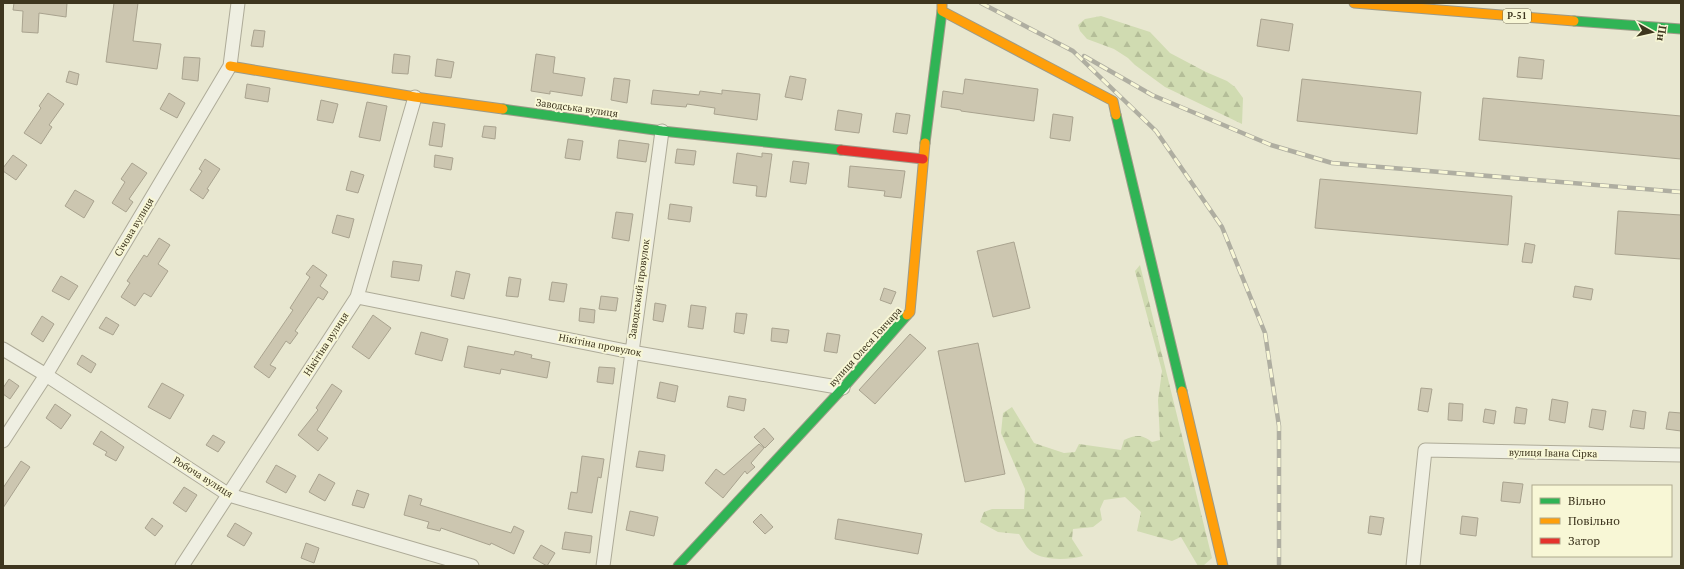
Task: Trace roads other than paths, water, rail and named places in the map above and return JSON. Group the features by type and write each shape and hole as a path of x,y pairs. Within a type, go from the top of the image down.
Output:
{"street":[{"name":"Січова вулиця","path":"3,441 46,375 230,66 238,3"},
{"name":"Р-51","path":"1354,3 1399,5 1681,29"},
{"name":"вулиця Олеся Гончара","path":"678,566 843,388 910,312 923,159 942,7"},
{"path":"942,7 1114,101 1223,566"},
{"name":"Заводська вулиця","path":"230,66 415,97 662,131 923,159"},
{"name":"Нікітіна вулиця","path":"182,566 357,297 415,97"},
{"name":"Заводський провулок","path":"603,566 662,131"},
{"name":"Нікітіна провулок","path":"357,297 631,352 843,388"},
{"name":"Робоча вулиця","path":"3,349 46,375 229,495 472,566"},
{"name":"вулиця Івана Сірка","path":"1413,566 1425,450 1681,455"}],"railway":[{"path":"981,3 1073,51 1156,131 1222,227 1265,333 1279,426 1279,566"},
{"path":"1084,56 1152,95 1271,145 1332,163 1681,192"}]}
